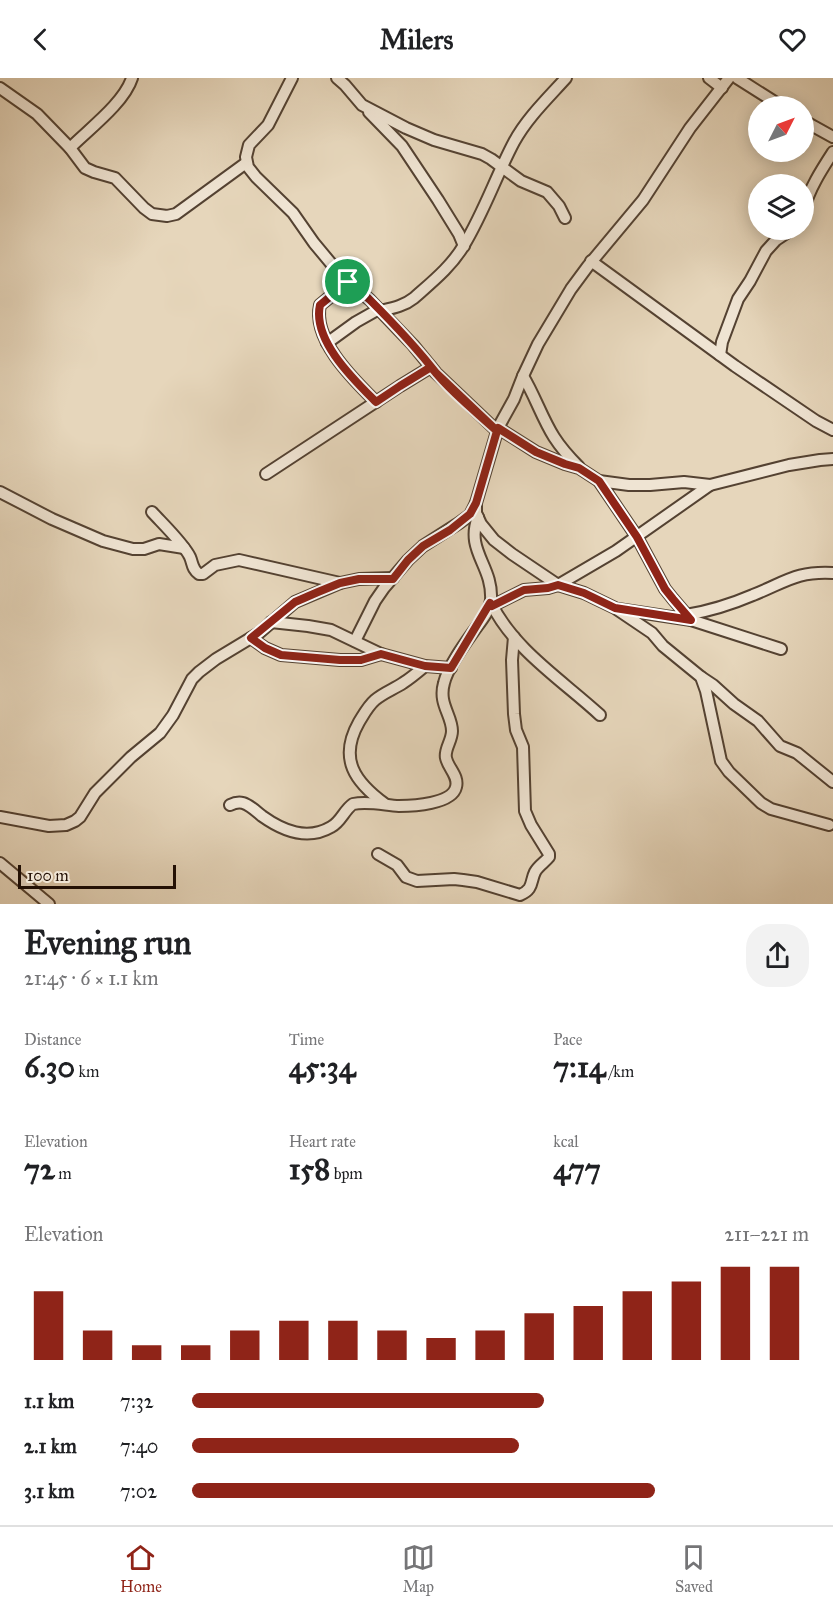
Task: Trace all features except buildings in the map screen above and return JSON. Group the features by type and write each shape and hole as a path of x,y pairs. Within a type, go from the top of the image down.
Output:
{"street":[{"path":"70,148 118,103 132,78"},
{"path":"292,78 268,125 249,145 246,163 250,171 293,213 326,258 348,282 380,310 459,396 498,430 536,452 579,468"},
{"path":"337,78 402,146 443,207 464,246"},
{"path":"327,344 356,322 380,310 395,308 407,303 453,260 464,246 526,123 566,78"},
{"path":"709,78 722,88"},
{"path":"355,641 375,601 408,560 423,546 450,530 470,514 476,503 498,430 538,344 591,261 643,200 690,128 729,78"},
{"path":"737,78 765,96"},
{"path":"0,88 37,114 70,148 85,168 115,178 152,214 160,216 176,214 246,163"},
{"path":"362,105 434,140 482,154 521,182 547,192 559,206 565,218"},
{"path":"814,127 833,137"},
{"path":"814,186 833,152"},
{"path":"720,355 722,342 738,299 766,251 776,240"},
{"path":"591,261 720,355 816,421 833,430"},
{"path":"348,282 320,305 318,310 327,344 341,364 376,402"},
{"path":"266,474 431,367"},
{"path":"523,376 554,437 579,468 599,481 637,537 665,589 689,617"},
{"path":"599,481 628,485 684,482 710,485 789,465 833,459"},
{"path":"230,805 245,803 277,825 306,835 335,825 353,804 402,806 449,797 456,787 455,776 446,756 452,733 444,708 442,694 444,682 491,605 524,590 558,585 637,537 710,485"},
{"path":"0,492 52,519 103,541 133,549 144,549 159,544 184,549"},
{"path":"476,503 481,524 494,540 558,585 584,593 615,608 652,633 663,646 758,721 780,746 797,753 833,782"},
{"path":"152,512 184,549 190,557 193,569 199,574 215,565 239,560 340,583"},
{"path":"478,517 473,537 488,575 491,605 498,618 546,669 600,715"},
{"path":"689,617 736,602 800,574 833,573"},
{"path":"0,817 49,826 66,825 75,821 95,793 131,757 160,734 192,679 216,659 251,638 295,602 340,583 359,579 393,579"},
{"path":"615,608 689,617 781,649"},
{"path":"271,622 330,630 381,654 425,666 451,668"},
{"path":"378,854 397,865 406,877 417,881 463,880 520,895 531,886 535,872 549,855 525,811 523,747 516,730 514,714 512,660 514,637"},
{"path":"251,638 281,655 361,660 381,654"},
{"path":"386,805 369,792 354,774 349,759 350,745 366,710 374,701 425,666"},
{"path":"701,677 721,761 729,772 761,803 771,809 829,825"},
{"path":"0,863 49,904"}],"route":[{"path":"348,282 320,305 318,310 323,332 341,364 376,402 431,367 436,373 459,396 497,431 498,428 536,452 579,468 599,481 637,537 665,589 691,620 615,608 584,593 558,585 524,590 492,606 490,603 451,668 425,666 381,654 361,660 281,655 251,638 295,602 318,592 340,583 359,579 393,579 423,546 450,530 470,514 476,503 493,447 497,431 436,373 413,345 380,310 348,282"}]}
